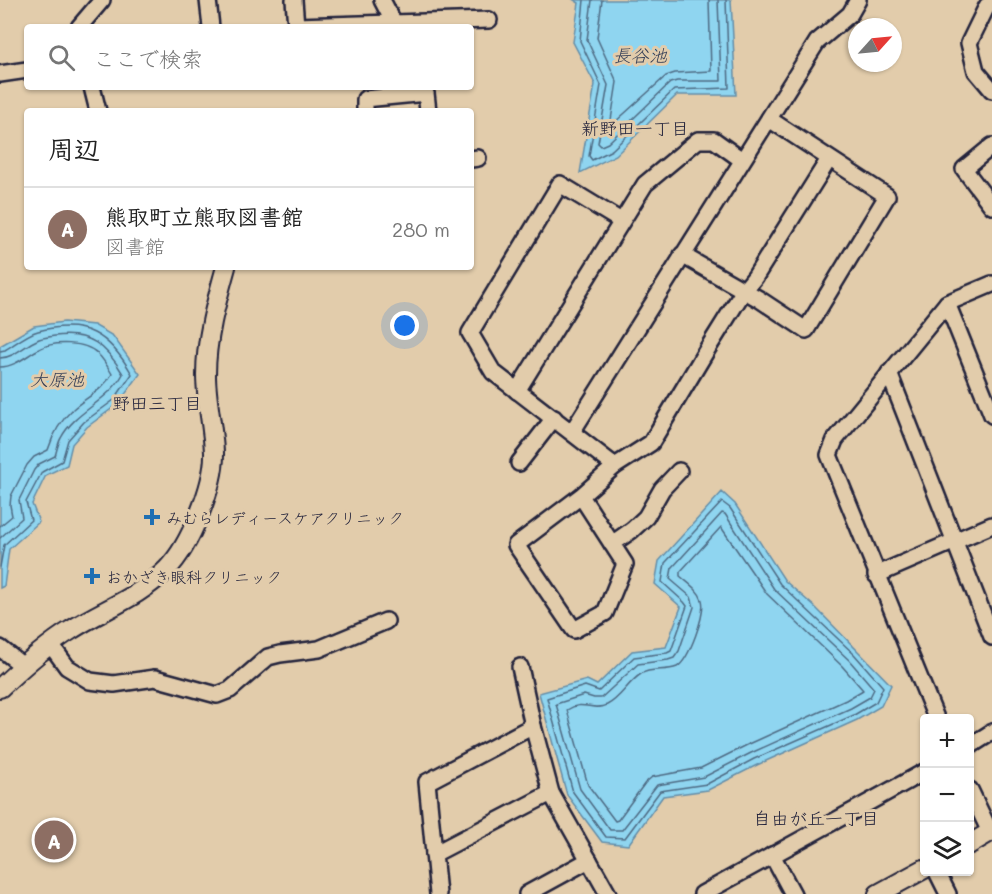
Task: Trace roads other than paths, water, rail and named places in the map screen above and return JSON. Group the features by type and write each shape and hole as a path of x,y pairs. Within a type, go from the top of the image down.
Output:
{"street":[{"path":"82,24 102,0"},
{"path":"208,0 211,24"},
{"path":"294,0 296,24"},
{"path":"382,0 394,23"},
{"path":"572,432 817,42 850,14 858,0"},
{"path":"992,3 987,6 969,43 976,70 992,90"},
{"path":"361,24 489,20"},
{"path":"0,74 24,70"},
{"path":"93,90 97,108"},
{"path":"365,108 364,99 426,93 428,108"},
{"path":"682,255 743,292 759,299 806,330 887,196 769,118"},
{"path":"517,391 645,184 698,140 714,140 742,160"},
{"path":"992,146 964,169 992,206"},
{"path":"581,496 625,564 605,613 574,630 516,545 581,496 615,466 651,442 743,292 755,277 830,159"},
{"path":"615,466 493,372 470,333 560,184 621,221"},
{"path":"0,688 23,666 71,630 131,598 168,568 190,535 203,507 214,455 206,377 208,346 225,270"},
{"path":"934,714 829,455 835,440 947,303 992,284"},
{"path":"947,303 992,415"},
{"path":"889,374 992,637"},
{"path":"519,463 554,418"},
{"path":"612,544 646,517 662,489 679,471"},
{"path":"876,575 992,525"},
{"path":"51,645 67,667 90,681 114,684 155,678 217,695 230,690 268,657 319,649 386,621"},
{"path":"0,648 23,666"},
{"path":"520,668 551,793 608,894"},
{"path":"438,894 427,782 533,726"},
{"path":"974,743 992,732"},
{"path":"702,894 920,773"},
{"path":"434,854 551,793"},
{"path":"974,800 991,832 974,841"},
{"path":"772,855 794,894"},
{"path":"526,894 589,861"},
{"path":"878,894 920,870"},
{"path":"939,876 948,894"}],"water":[{"name":"長谷池","path":"574,0 731,0 736,95 677,95 616,155 580,173 595,84 573,42 579,3"},
{"name":"大原池","path":"64,322 94,325 113,336 140,374 118,404 87,427 72,444 67,465 46,475 32,504 39,522 9,549 4,586 0,588 0,346 34,326"},
{"path":"722,492 735,504 785,581 816,608 891,685 881,706 857,720 708,790 663,796 628,845 602,842 567,795 539,693 587,680 597,685 632,651 666,647 681,607 655,584 659,561"}],"place":[{"name":"みむらレディースケアクリニック","path":"152,517"},
{"name":"おかざき眼科クリニック","path":"92,576"},
{"name":"熊取町立熊取図書館","path":"54,840"}],"district":[{"name":"新野田一丁目","path":"635,128"},
{"name":"野田三丁目","path":"157,403"},
{"name":"自由が丘一丁目","path":"816,818"}]}
